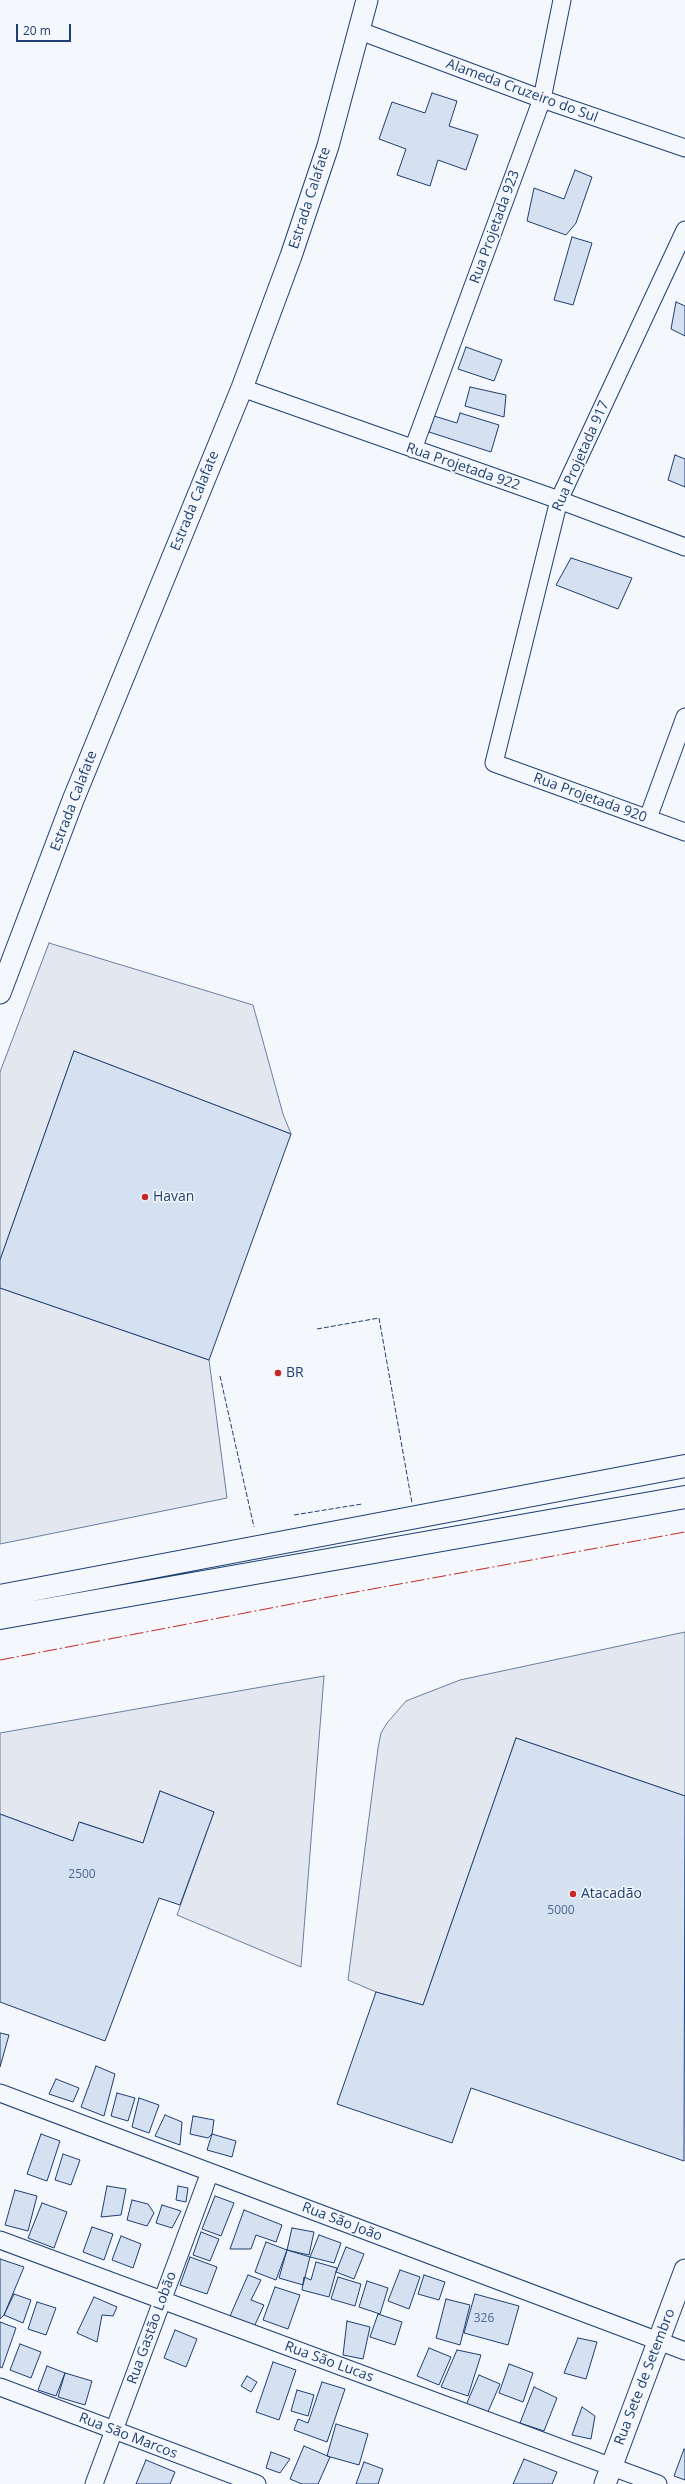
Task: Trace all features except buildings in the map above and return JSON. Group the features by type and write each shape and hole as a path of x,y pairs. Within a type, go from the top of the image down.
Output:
{"main road":[{"path":"0,1596 685,1466"},
{"path":"0,1618 685,1496"}],"street":[{"name":"Estrada Calafate","path":"0,993 73,800 242,388 301,227 328,146 360,31 367,0"},
{"name":"Rua Projetada 923","path":"412,449 542,99 562,0"},
{"name":"Alameda Cruzeiro do Sul","path":"360,31 542,99 685,148"},
{"name":"Rua Projetada 917","path":"494,763 559,500 685,230"},
{"name":"Rua Projetada 922","path":"242,388 559,500 685,547"},
{"path":"648,818 685,717"},
{"name":"Rua Projetada 920","path":"494,763 685,832"},
{"name":"Rua São João","path":"0,2093 685,2351"},
{"name":"Rua Gastão Lobão","path":"94,2484 210,2172"},
{"name":"Rua São Lucas","path":"0,2240 163,2300 608,2475 658,2484"},
{"name":"Rua Sete de Setembro","path":"608,2475 660,2341 685,2270"},
{"name":"Rua São Marcos","path":"0,2387 257,2484"}],"shaded area":[{"path":"49,943 253,1005 283,1114 291,1134 74,1051 0,1260 0,1072"},
{"path":"0,1288 209,1360 227,1498 0,1544"},
{"path":"685,1632 685,1796 516,1738 423,2005 376,1992 348,1980 381,1733 387,1723 406,1701 460,1680"},
{"path":"324,1676 301,1967 177,1915 214,1812 160,1791 143,1843 80,1822 73,1841 0,1814 0,1733"}],"fence":[{"path":"317,1329 379,1318 412,1503"},
{"path":"220,1376 254,1527"},
{"path":"294,1515 362,1504"}],"power":[{"path":"0,1660 323,1598 685,1532"}],"place":[{"name":"Havan","path":"145,1197"},
{"name":"BR","path":"278,1373"},
{"name":"Atacadão","path":"573,1894"}]}
